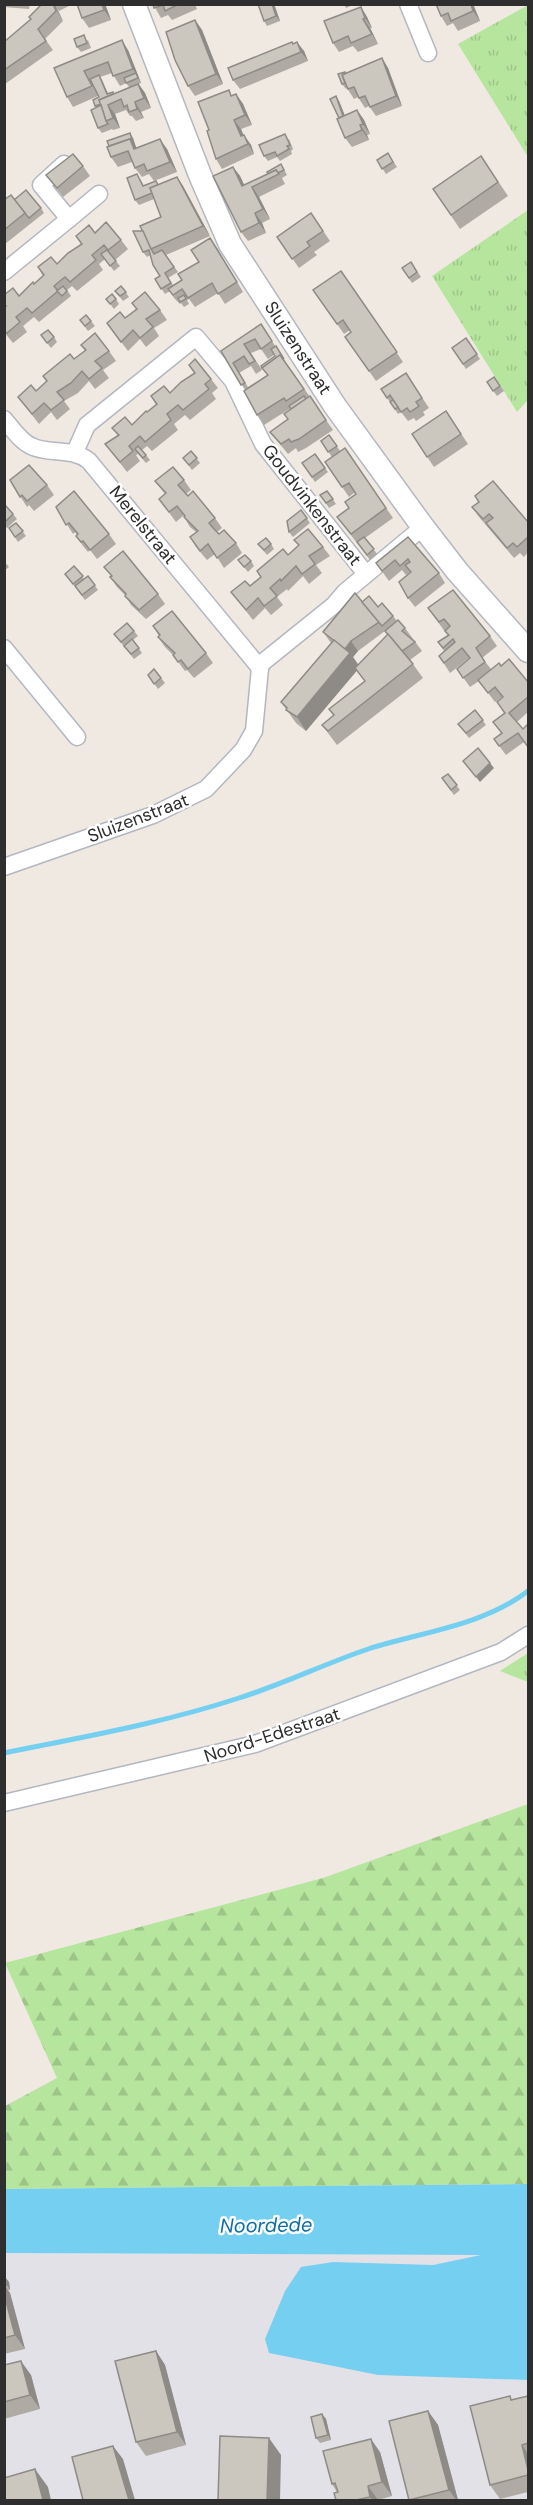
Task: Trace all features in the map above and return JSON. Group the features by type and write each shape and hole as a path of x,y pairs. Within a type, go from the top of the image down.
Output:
{"street":[{"name":"Sluizenstraat","path":"135,4 200,175 231,244 335,406 423,527 457,572 528,651"},
{"path":"408,4 428,53"},
{"path":"69,159 41,185 69,219"},
{"path":"4,272 99,194"},
{"name":"Goudvinkenstraat","path":"75,452 87,425 196,337 233,381 263,444 366,574"},
{"path":"4,419 22,440 32,447 75,452"},
{"name":"Merelstraat","path":"75,452 98,470 260,668"},
{"path":"260,668 262,663 334,605 345,592 423,527"},
{"path":"4,648 77,737"},
{"name":"Sluizenstraat","path":"4,867 153,815 206,789 243,750 254,731 260,668"},
{"name":"Noord-Edestraat","path":"4,1803 255,1744 491,1656 528,1635"}],"shaded area":[{"path":"528,2252 528,2500 5,2500 5,2253 486,2255"}],"green space":[{"path":"528,5 528,157 458,44"},
{"path":"528,210 528,400 517,412 432,276"},
{"path":"528,1653 528,1682 500,1671"},
{"path":"528,1804 528,2184 5,2189 5,2106 57,2078 5,1963 323,1878"}],"water":[{"name":"Noordede","path":"528,2184 528,2380 378,2375 269,2353 265,2339 285,2291 301,2267 333,2262 433,2265 481,2255 5,2253 5,2189"}],"building":[{"path":"42,4 53,4 56,11 38,29 46,41 4,70 4,42 31,19 29,17"},
{"path":"77,4 102,4 104,10 82,18"},
{"path":"153,4 179,4 165,11 163,5 154,8"},
{"path":"258,4 272,4 276,16 264,21"},
{"path":"436,4 471,4 473,11 451,21 448,13 441,16"},
{"path":"361,7 365,18 363,19 372,34 351,43 348,36 333,43 324,21"},
{"path":"195,20 216,74 188,86 175,60 166,32"},
{"path":"84,35 87,43 77,47 74,39"},
{"path":"122,40 133,69 113,76 108,62 84,71 92,86 67,97 54,68"},
{"path":"292,42 293,44 297,42 301,52 233,80 228,68"},
{"path":"382,58 396,96 370,107 365,96 359,98 354,87 348,89 342,75"},
{"path":"345,72 342,75 345,83 342,84 338,74"},
{"path":"136,73 138,78 126,83 124,78"},
{"path":"99,75 107,94 113,92 113,94 99,100 101,104 95,106 93,100 99,97 90,79"},
{"path":"138,84 144,98 135,102 137,109 129,112 127,105 124,107 121,99 108,105 113,118 106,121 99,100"},
{"path":"229,90 231,96 236,94 245,115 234,120 241,136 244,135 248,144 216,159 207,131 209,130 198,102"},
{"path":"336,96 343,116 339,118 330,99"},
{"path":"101,105 108,124 98,128 91,110"},
{"path":"357,110 363,124 360,125 362,130 345,138 337,119"},
{"path":"130,133 133,143 130,139 109,146 107,141"},
{"path":"285,134 290,145 287,146 289,149 277,156 275,152 264,156 259,145"},
{"path":"130,139 134,149 160,139 170,162 147,171 144,164 135,168 128,151 111,157 107,147"},
{"path":"388,153 393,162 382,169 377,160"},
{"path":"73,154 83,166 57,188 46,175"},
{"path":"481,156 498,182 451,215 433,189"},
{"path":"281,164 284,170 278,173 276,170 268,174 267,172"},
{"path":"233,167 242,186 276,170 279,174 252,187 263,209 255,213 259,223 241,232 213,176"},
{"path":"137,174 143,186 156,181 158,185 150,188 152,193 135,200 127,178"},
{"path":"177,177 203,226 151,249 140,226 161,217 150,188"},
{"path":"26,190 41,208 29,218 14,200"},
{"path":"11,195 25,213 4,230 4,200"},
{"path":"311,213 323,231 307,242 310,246 292,259 277,237"},
{"path":"106,222 121,240 108,250 104,245 92,255 96,260 70,282 65,277 54,286 58,291 32,313 27,308 16,317 20,322 7,333 4,331 4,307 6,306 4,295 13,288 19,296 44,275 38,267 51,257 57,264 82,244 76,236 89,225 95,233"},
{"path":"133,231 143,231 154,254 162,250 174,267 165,273 171,283 161,289 155,279 160,276 153,265 149,250 143,252"},
{"path":"210,238 237,282 218,294 212,283 188,298 182,289 173,295 168,289 182,280 178,274 199,262 191,250"},
{"path":"107,250 116,261 110,266 101,254"},
{"path":"411,262 417,272 409,278 402,268"},
{"path":"341,271 397,352 369,371 345,337 351,332 343,320 337,324 313,290"},
{"path":"63,286 67,291 62,296 57,291"},
{"path":"121,286 126,292 120,296 115,291"},
{"path":"145,292 160,310 146,319 153,327 140,338 133,330 121,342 107,323 120,312 125,318 137,309 132,303"},
{"path":"112,294 116,299 110,304 106,299"},
{"path":"184,295 186,299 180,302 178,298"},
{"path":"86,315 91,321 85,326 80,320"},
{"path":"261,324 272,341 261,349 255,339 244,344 255,361 249,364 244,356 233,363 245,383 241,385 221,351"},
{"path":"48,330 54,337 47,343 41,335"},
{"path":"95,333 109,351 95,361 102,368 89,379 82,371 71,383 57,392 64,400 51,410 44,403 32,414 18,397 31,385 36,391 47,381 43,376 70,354 74,359 86,350 81,345"},
{"path":"466,338 477,354 463,364 452,348"},
{"path":"276,346 284,359 280,355 262,368 261,366 275,356 271,349"},
{"path":"280,355 304,389 286,401 284,398 257,415 244,391 268,375 262,368"},
{"path":"195,359 211,379 205,384 209,389 183,410 178,405 167,414 171,420 145,442 140,436 129,446 133,451 120,462 105,444 119,435 112,428 125,417 132,425 157,404 151,396 164,386 170,393 195,373 189,365"},
{"path":"406,373 422,398 416,402 419,406 410,412 407,408 401,412 390,395 387,398 381,389"},
{"path":"494,377 500,386 493,391 487,382"},
{"path":"304,396 306,399 291,409 289,406"},
{"path":"310,396 326,420 299,439 291,442 289,439 281,444 270,432 288,419 284,414"},
{"path":"393,400 398,407 395,409 390,402"},
{"path":"446,411 461,434 427,457 412,434"},
{"path":"329,435 337,446 328,452 321,441"},
{"path":"138,446 146,455 143,458 135,449"},
{"path":"345,448 386,508 351,534 337,517 349,508 345,502 356,494 349,483 342,487 325,462"},
{"path":"191,451 197,458 189,465 183,458"},
{"path":"315,454 325,468 312,477 302,463"},
{"path":"29,465 47,485 27,501 22,495 20,497 10,480"},
{"path":"173,467 184,480 178,485 188,496 193,491 215,518 209,523 219,534 224,530 236,543 217,558 208,544 200,551 190,537 198,531 177,506 169,512 159,499 166,493 155,481"},
{"path":"493,481 528,522 528,537 517,547 513,543 507,548 486,523 493,518 489,514 483,519 472,507 479,502 475,496"},
{"path":"74,491 109,534 90,550 76,536 78,534 69,523 66,525 56,507"},
{"path":"327,491 333,499 326,503 320,495"},
{"path":"6,506 13,514 4,523 4,508"},
{"path":"301,510 307,518 289,532 287,521"},
{"path":"16,523 23,531 15,537 9,528"},
{"path":"308,529 323,547 309,556 315,564 302,574 296,566 270,588 277,596 264,606 258,598 246,610 231,592 245,581 250,586 261,577 257,571 283,549 288,555 299,545 294,540"},
{"path":"364,537 374,549 367,555 357,542"},
{"path":"408,537 439,573 408,598 399,582 411,572 405,565 410,562 408,559 400,566 395,560 382,571 376,563"},
{"path":"266,538 271,544 264,550 258,544"},
{"path":"123,551 158,594 139,610 125,596 126,594 104,567"},
{"path":"245,555 251,561 244,567 238,560"},
{"path":"74,566 83,576 73,584 65,574"},
{"path":"88,576 95,585 82,595 75,586"},
{"path":"453,590 490,636 476,648 485,662 463,678 457,669 470,658 462,648 444,663 439,656 455,642 453,639 443,648 438,642 449,635 445,631 450,626 444,619 439,622 428,608"},
{"path":"355,593 379,622 351,641 345,649 323,632"},
{"path":"369,596 378,607 382,603 393,616 382,626 362,602"},
{"path":"172,611 206,653 188,669 181,660 178,662 173,655 175,653 158,637 160,635 153,626"},
{"path":"398,620 405,628 402,631 415,642 402,651 385,631"},
{"path":"127,623 134,631 121,642 114,634"},
{"path":"388,634 413,664 328,731 322,725 334,715 329,709 365,681 355,668"},
{"path":"132,639 139,648 131,654 124,646"},
{"path":"334,640 350,653 297,717 286,710 287,708 281,702"},
{"path":"509,659 528,682 528,697 509,713 523,729 528,724 528,747 518,733 499,746 494,739 502,733 493,722 505,713 497,702 503,697 495,687 488,693 478,680 499,663 501,666"},
{"path":"154,669 161,678 154,684 148,675"},
{"path":"475,710 483,720 466,733 458,724"},
{"path":"478,748 490,763 476,777 463,761"},
{"path":"448,774 457,785 451,790 442,778"},
{"path":"4,2294 15,2335 4,2338"},
{"path":"156,2351 177,2432 136,2442 115,2361"},
{"path":"21,2361 30,2395 4,2402 4,2365"},
{"path":"510,2396 511,2400 528,2396 528,2443 522,2445 528,2475 490,2485 470,2406"},
{"path":"428,2411 449,2490 409,2500 389,2421"},
{"path":"322,2414 328,2435 316,2438 311,2417"},
{"path":"220,2436 269,2438 267,2500 218,2500"},
{"path":"371,2439 382,2482 368,2486 370,2497 336,2500 334,2493 338,2492 335,2483 332,2484 323,2451"},
{"path":"113,2446 129,2500 83,2500 72,2457"},
{"path":"35,2469 43,2500 4,2500 4,2478"}],"waterway":[{"path":"4,1753 123,1729 210,1707 371,1648 473,1620 511,1603 528,1591"}]}
